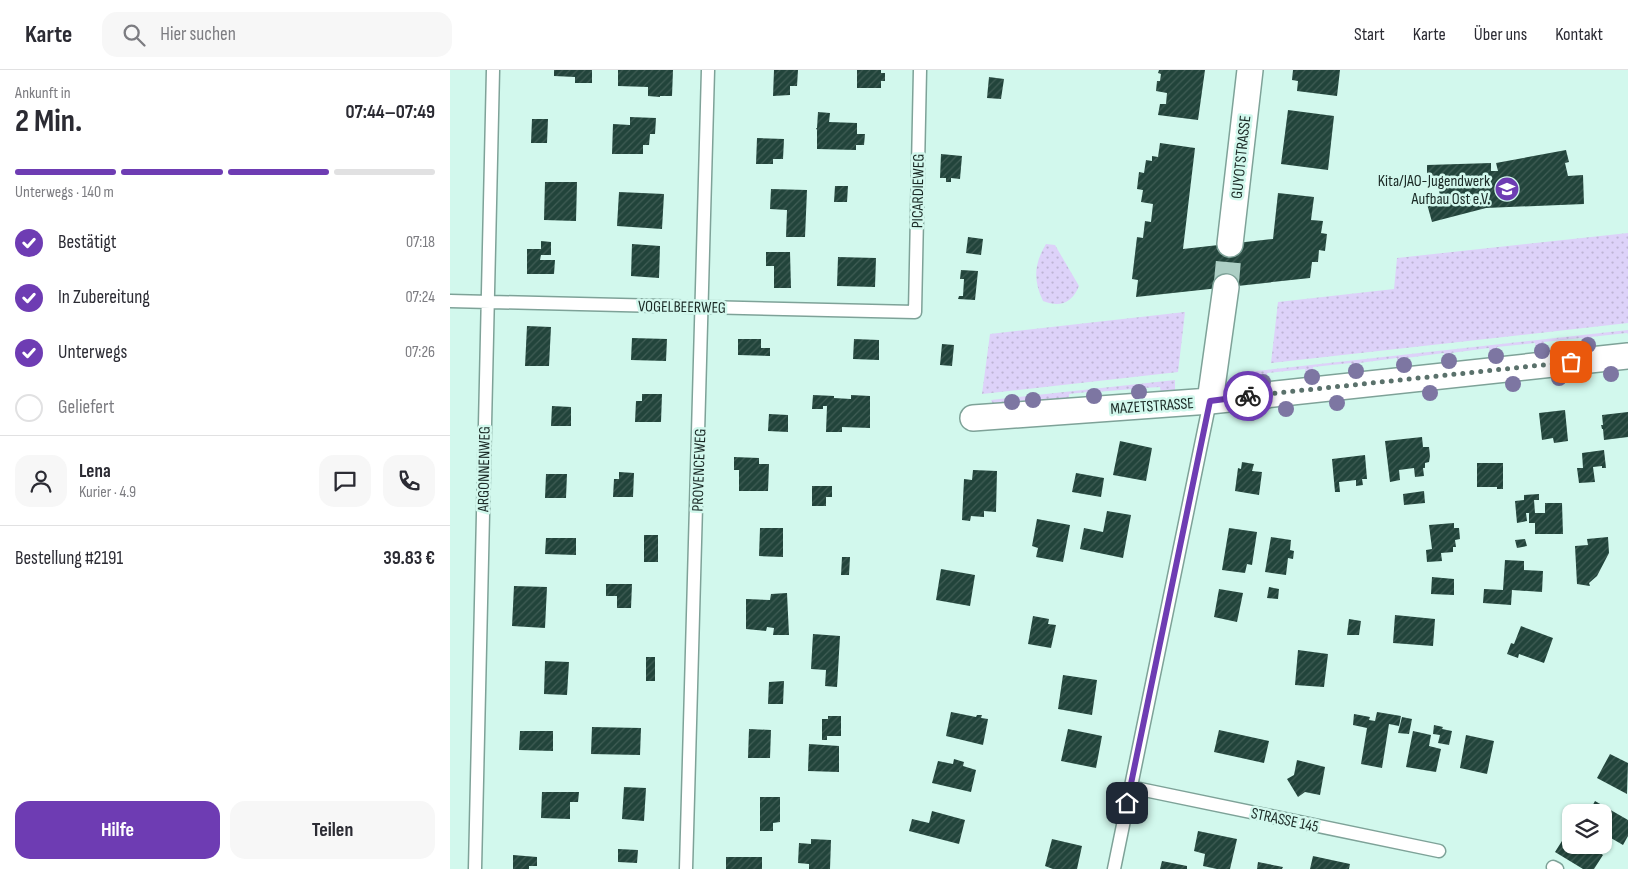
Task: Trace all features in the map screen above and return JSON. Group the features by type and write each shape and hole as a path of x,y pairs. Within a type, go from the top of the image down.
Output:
{"street":[{"name":"GUYOTSTRASSE","path":"1230,244 1250,70"},
{"path":"1210,401 1226,287"},
{"name":"MAZETSTRASSE","path":"973,418 1210,401 1628,356"}],"lane":[{"name":"ARGONNENWEG","path":"475,869 493,70"},
{"name":"PROVENCEWEG","path":"686,869 708,70"},
{"name":"PICARDIEWEG","path":"915,312 920,70"},
{"name":"VOGELBEERWEG","path":"450,300 915,312"},
{"path":"1114,869 1210,401"},
{"name":"STRASSE 145","path":"1130,787 1439,851"}],"shaded area":[{"path":"1628,233 1628,323 1271,363 1278,302 1394,289 1397,258"},
{"path":"1046,244 1055,245 1079,286 1073,297 1060,304 1043,301 1036,279 1039,258"},
{"path":"1185,312 1178,372 982,394 990,334"},
{"path":"1628,330 1628,334 1590,337 1591,351 1584,352 1582,338 1544,342 1545,357 1537,357 1535,343 1497,347 1499,362 1491,362 1489,348 1451,353 1453,367 1445,368 1444,353 1406,358 1407,372 1399,373 1397,358 1359,363 1361,377 1353,378 1351,363 1313,367 1315,382 1307,383 1305,369 1267,373 1269,387 1257,389 1255,374 1247,375 1249,390 1241,391 1239,373"},
{"path":"1175,380 1175,393 1161,393 1160,387 1142,388 1143,394 1134,395 1133,389 1096,392 1096,398 1088,398 1087,392 1069,394 1069,400 993,404 991,400"}],"building":[{"path":"554,70 592,70 592,83 575,83 575,77 554,76"},
{"path":"618,70 673,70 672,96 648,96 648,87 618,86"},
{"path":"774,70 798,70 797,86 790,86 790,95 773,96"},
{"path":"857,70 881,70 881,73 885,73 885,81 881,81 881,88 857,88"},
{"path":"1159,70 1205,70 1198,120 1158,115 1160,104 1166,104 1167,93 1156,91 1157,81 1160,81 1161,74 1158,73"},
{"path":"1293,70 1340,70 1337,96 1297,91 1298,81 1292,80"},
{"path":"989,77 1004,79 1001,99 987,98"},
{"path":"1288,110 1334,116 1328,170 1281,164"},
{"path":"818,112 830,113 829,122 857,123 857,134 865,134 864,145 856,145 856,150 817,149 816,128"},
{"path":"630,117 656,118 655,134 650,134 649,145 643,145 643,154 612,154 613,124 630,125"},
{"path":"532,119 548,119 547,143 531,143"},
{"path":"757,138 784,139 783,159 773,159 773,164 756,164"},
{"path":"1160,143 1195,148 1183,249 1273,239 1278,193 1314,197 1311,220 1323,221 1321,233 1327,234 1325,251 1319,250 1318,262 1312,262 1310,278 1136,297 1138,280 1132,279 1137,237 1143,238 1145,221 1151,222 1153,204 1141,202 1143,190 1137,189 1139,172 1144,173 1146,160 1152,161 1152,156 1158,157"},
{"path":"1566,150 1569,162 1565,163 1568,176 1583,175 1584,204 1486,208 1432,222 1427,204 1441,200 1436,177 1427,177 1427,165 1491,163 1491,171 1498,171 1496,163"},
{"path":"941,154 962,156 960,179 951,178 951,182 946,182 946,178 940,178"},
{"path":"545,182 577,182 576,221 544,220"},
{"path":"835,186 848,186 847,202 834,202"},
{"path":"771,189 807,190 805,237 786,237 787,210 770,209"},
{"path":"619,192 664,194 662,229 617,226"},
{"path":"968,237 983,239 981,255 966,253"},
{"path":"541,241 551,242 551,255 541,255 540,260 555,260 554,274 527,274 527,249 541,249"},
{"path":"632,244 660,246 659,278 631,276"},
{"path":"766,252 790,252 791,288 774,288 774,266 766,266"},
{"path":"838,257 876,258 875,287 837,286"},
{"path":"961,270 978,271 975,300 958,299 959,296 963,296 964,279 960,279"},
{"path":"527,326 551,327 549,366 525,366"},
{"path":"632,338 667,339 666,361 631,360"},
{"path":"738,339 761,339 761,348 770,348 770,356 738,355"},
{"path":"854,339 879,340 879,360 853,359"},
{"path":"942,344 954,345 952,366 940,365"},
{"path":"642,394 662,394 661,422 635,422 636,401 642,401"},
{"path":"813,395 851,399 851,395 870,396 870,428 842,427 842,432 826,432 827,406 823,406 823,409 812,409"},
{"path":"552,406 571,407 571,426 551,426"},
{"path":"1565,410 1568,441 1554,443 1553,438 1542,440 1539,413"},
{"path":"1628,412 1628,437 1604,440 1601,425 1603,425 1602,415"},
{"path":"769,414 788,415 788,432 768,431"},
{"path":"1422,437 1423,447 1429,447 1430,456 1429,462 1425,463 1425,468 1423,468 1424,476 1415,477 1414,468 1399,470 1400,480 1390,482 1385,441"},
{"path":"1120,441 1152,448 1146,481 1113,475"},
{"path":"1604,450 1606,468 1602,468 1602,466 1593,467 1595,482 1579,483 1577,468 1583,468 1582,453"},
{"path":"1365,455 1367,479 1362,479 1363,485 1356,486 1356,480 1339,482 1340,492 1335,492 1332,459"},
{"path":"734,457 759,458 759,464 769,464 768,491 739,491 739,470 734,470"},
{"path":"1242,462 1254,464 1252,471 1262,472 1259,495 1235,491 1238,468 1241,469"},
{"path":"1477,463 1503,463 1503,489 1497,489 1497,487 1477,487"},
{"path":"973,470 997,471 996,512 984,511 984,517 971,516 970,521 962,520 964,479 972,480"},
{"path":"619,472 634,473 633,497 613,497 614,479 619,479"},
{"path":"1076,473 1104,478 1101,497 1072,492"},
{"path":"546,474 567,474 566,498 545,498"},
{"path":"812,486 832,486 832,497 826,497 826,506 812,506"},
{"path":"1424,491 1425,503 1404,505 1403,494"},
{"path":"1539,494 1539,500 1534,500 1535,513 1545,513 1545,503 1562,503 1563,534 1535,534 1535,523 1529,523 1529,513 1526,513 1527,521 1517,523 1515,501 1524,500 1524,495"},
{"path":"1107,511 1131,515 1123,558 1080,549 1084,528 1103,532"},
{"path":"1037,519 1070,525 1063,562 1036,557 1038,548 1032,546"},
{"path":"1454,523 1454,528 1459,528 1460,539 1455,540 1456,547 1453,547 1453,552 1441,553 1442,561 1427,562 1426,550 1432,549 1429,525"},
{"path":"760,528 783,528 783,557 759,556"},
{"path":"1229,528 1257,532 1252,565 1247,564 1245,573 1222,570"},
{"path":"644,535 658,535 658,562 644,562"},
{"path":"1271,537 1291,540 1290,550 1294,551 1293,559 1288,558 1286,575 1265,572"},
{"path":"1608,537 1609,553 1597,576 1589,583 1590,586 1577,584 1575,546 1588,545 1587,539"},
{"path":"546,538 576,538 576,555 545,554"},
{"path":"1525,539 1527,546 1517,548 1515,540"},
{"path":"842,557 850,557 849,575 841,575"},
{"path":"1505,560 1524,561 1524,570 1543,571 1542,592 1512,590 1511,605 1483,603 1484,589 1503,590"},
{"path":"941,569 975,575 970,606 936,600"},
{"path":"1432,577 1454,579 1454,595 1431,594"},
{"path":"606,584 632,584 631,608 617,608 617,596 606,596"},
{"path":"514,586 547,587 545,628 512,626"},
{"path":"1269,587 1279,589 1278,599 1267,598"},
{"path":"1219,589 1243,593 1237,622 1214,617"},
{"path":"787,593 789,635 773,635 774,628 767,627 766,631 746,629 746,599 770,600 771,594"},
{"path":"1395,615 1435,619 1433,646 1393,643"},
{"path":"1033,616 1049,619 1048,624 1056,625 1051,648 1028,644"},
{"path":"1349,619 1361,621 1359,635 1347,635"},
{"path":"1521,626 1553,638 1544,663 1519,654 1518,658 1507,654 1511,643 1514,644"},
{"path":"813,634 840,636 837,687 825,686 826,670 811,669"},
{"path":"1298,650 1328,654 1324,687 1295,685"},
{"path":"646,657 655,657 655,681 646,681"},
{"path":"545,661 569,662 567,695 544,694"},
{"path":"1063,675 1097,680 1092,715 1058,709"},
{"path":"784,681 783,704 768,704 769,682"},
{"path":"951,712 976,717 977,715 982,715 981,718 988,719 983,745 946,736"},
{"path":"1377,712 1401,716 1399,726 1389,724 1382,768 1361,764 1367,728 1353,725 1354,714 1370,717 1369,720 1375,721"},
{"path":"828,716 841,716 841,736 827,736 827,740 822,740 822,719 828,719"},
{"path":"1402,717 1412,719 1409,734 1398,733"},
{"path":"1434,725 1452,731 1449,745 1438,743 1440,735 1433,734"},
{"path":"592,727 641,728 640,755 591,754"},
{"path":"749,729 771,730 770,758 748,758"},
{"path":"1068,729 1102,736 1096,768 1061,761"},
{"path":"1219,730 1269,741 1264,763 1214,752"},
{"path":"520,731 553,731 553,751 519,750"},
{"path":"1413,731 1431,735 1429,746 1441,749 1436,772 1406,767"},
{"path":"1466,735 1494,741 1487,774 1460,768"},
{"path":"809,744 839,746 839,772 808,771"},
{"path":"1610,754 1628,763 1627,794 1597,778"},
{"path":"954,759 964,762 963,766 976,770 971,792 932,783 938,761 953,764"},
{"path":"1297,760 1325,767 1320,795 1305,792 1298,797 1287,779 1294,775"},
{"path":"624,787 646,788 644,821 622,819"},
{"path":"542,792 579,792 578,802 570,802 570,819 541,818"},
{"path":"760,797 780,797 780,822 773,823 773,831 760,831"},
{"path":"932,811 965,820 959,844 909,831 912,819 929,823"},
{"path":"1612,811 1628,820 1628,836 1623,845 1612,839"},
{"path":"1198,831 1237,839 1230,869 1203,866 1205,854 1194,851"},
{"path":"811,839 831,840 830,869 809,869 809,864 798,863 799,843 811,844"},
{"path":"1052,839 1082,846 1077,869 1053,869 1045,866"},
{"path":"1562,841 1562,854 1603,855 1594,869 1583,869 1555,852"},
{"path":"618,849 638,850 637,863 618,862"},
{"path":"513,855 537,857 537,866 529,866 529,869 513,869"},
{"path":"1313,856 1350,864 1349,869 1310,869"},
{"path":"726,857 762,857 762,869 726,869"},
{"path":"1162,861 1187,866 1187,869 1160,869"},
{"path":"1258,862 1283,867 1282,869 1257,869"}],"tunnel":[{"path":"1226,287 1230,244"}],"way so far":[{"path":"1248,396 1571,362"}],"place":[{"name":"Kita/JAO-Jugendwerk Aufbau Ost e.V.","path":"1507,189"}],"route":[{"path":"1127,803 1210,401 1248,396"}]}
